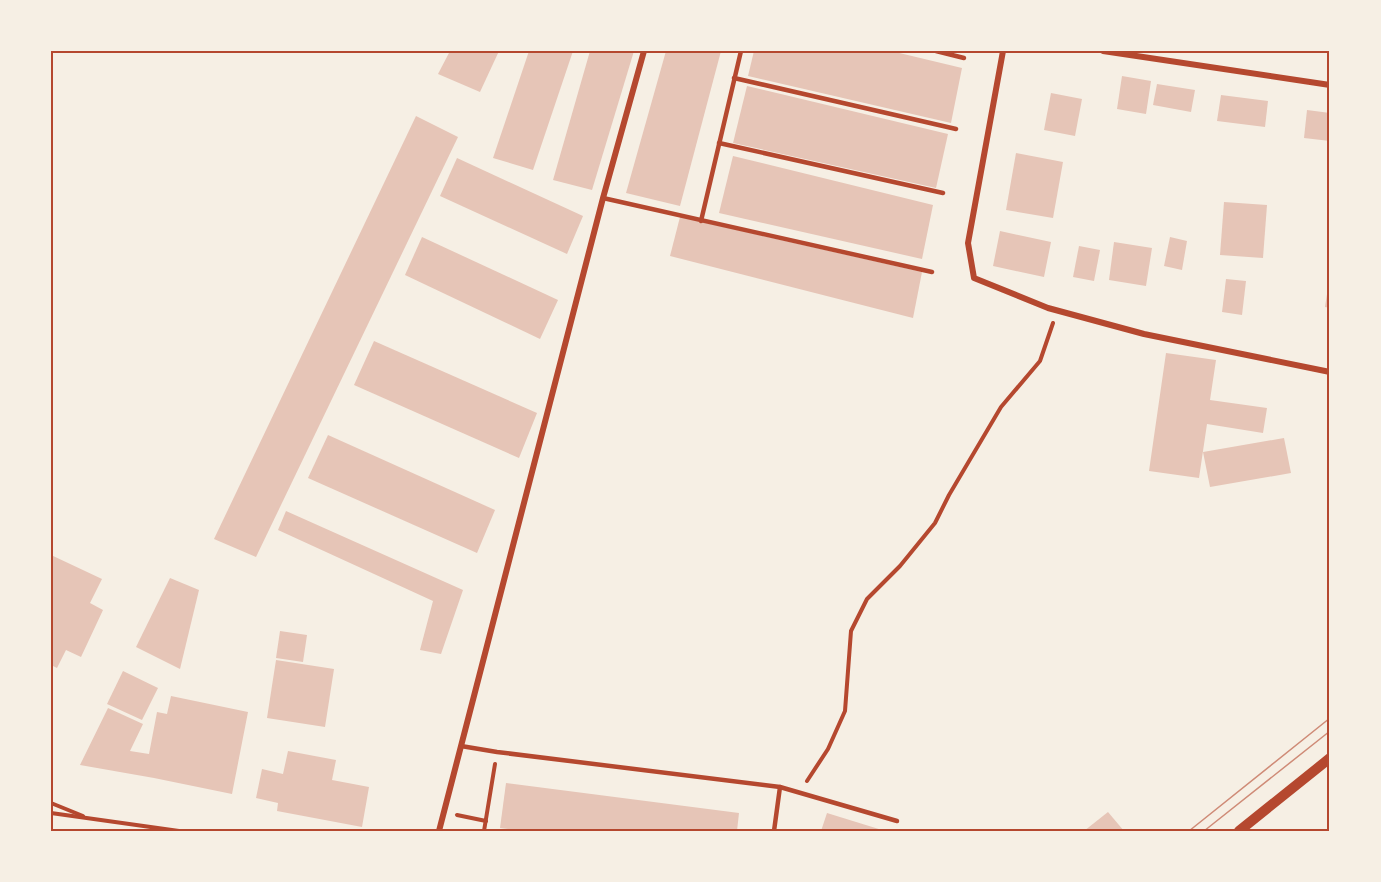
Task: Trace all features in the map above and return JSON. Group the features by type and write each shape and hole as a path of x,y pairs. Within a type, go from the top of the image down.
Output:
{"street":[{"path":"439,831 603,198 644,51"},
{"path":"1003,51 968,243 974,278 1056,310 1144,334 1330,372"},
{"path":"1103,51 1330,85"},
{"path":"1239,831 1330,758"}],"lane":[{"path":"701,220 741,51"},
{"path":"936,51 964,58"},
{"path":"734,78 956,129"},
{"path":"719,143 943,193"},
{"path":"603,198 932,272"},
{"path":"461,746 780,787 897,821"},
{"path":"774,831 780,787"}],"path":[{"path":"798,793 828,749 845,711 851,631 867,599 900,566 935,523 1000,407 1040,361 1056,310"},
{"path":"484,831 497,752"},
{"path":"51,803 89,819"},
{"path":"51,813 179,831"},
{"path":"444,813 486,820"}],"building":[{"path":"450,51 499,51 480,92 438,74"},
{"path":"529,51 573,51 533,170 493,158"},
{"path":"590,51 634,51 592,190 553,180"},
{"path":"666,51 721,51 680,206 626,193"},
{"path":"754,51 891,51 962,68 951,123 748,76"},
{"path":"1122,76 1151,81 1146,114 1117,109"},
{"path":"1157,84 1195,90 1191,112 1153,105"},
{"path":"747,86 948,134 936,188 733,143"},
{"path":"1051,93 1082,99 1075,136 1044,130"},
{"path":"1221,95 1268,101 1265,127 1217,121"},
{"path":"1307,110 1330,113 1330,141 1304,138"},
{"path":"416,116 458,137 256,557 214,539"},
{"path":"1016,153 1063,162 1053,218 1006,210"},
{"path":"733,156 933,205 922,259 719,213"},
{"path":"457,158 583,216 567,254 440,196"},
{"path":"1224,202 1267,205 1263,258 1220,255"},
{"path":"680,217 922,272 913,318 670,256"},
{"path":"1000,231 1051,242 1044,277 993,266"},
{"path":"422,237 558,300 540,339 405,275"},
{"path":"1170,237 1187,241 1182,270 1164,266"},
{"path":"1114,242 1152,248 1146,286 1109,280"},
{"path":"1079,246 1100,250 1094,281 1073,277"},
{"path":"1226,279 1246,281 1242,315 1222,312"},
{"path":"1330,281 1330,308 1325,307"},
{"path":"374,341 537,413 519,458 354,385"},
{"path":"1166,353 1216,360 1210,400 1267,408 1263,433 1207,424 1199,478 1149,471"},
{"path":"328,435 495,510 477,553 308,478"},
{"path":"1284,438 1291,473 1210,487 1203,452"},
{"path":"286,511 463,590 441,654 420,650 433,601 278,530"},
{"path":"51,555 102,579 90,603 103,610 81,657 66,650 57,668 51,665"},
{"path":"170,578 199,590 180,669 136,647"},
{"path":"280,631 307,635 303,662 276,658"},
{"path":"276,660 334,669 325,727 267,718"},
{"path":"123,671 158,688 142,720 107,704"},
{"path":"171,696 248,712 232,794 80,765 108,708 143,724 130,751 149,754 157,712 167,714"},
{"path":"288,751 336,760 332,780 369,787 362,827 277,811 278,803 256,798 262,769 283,774"},
{"path":"506,783 739,813 737,831 524,831 500,828"},
{"path":"1108,812 1124,831 1084,831"},
{"path":"827,813 882,830 882,831 821,831"}],"tram line":[{"path":"1189,831 1330,718"},
{"path":"1204,831 1330,731"}]}
